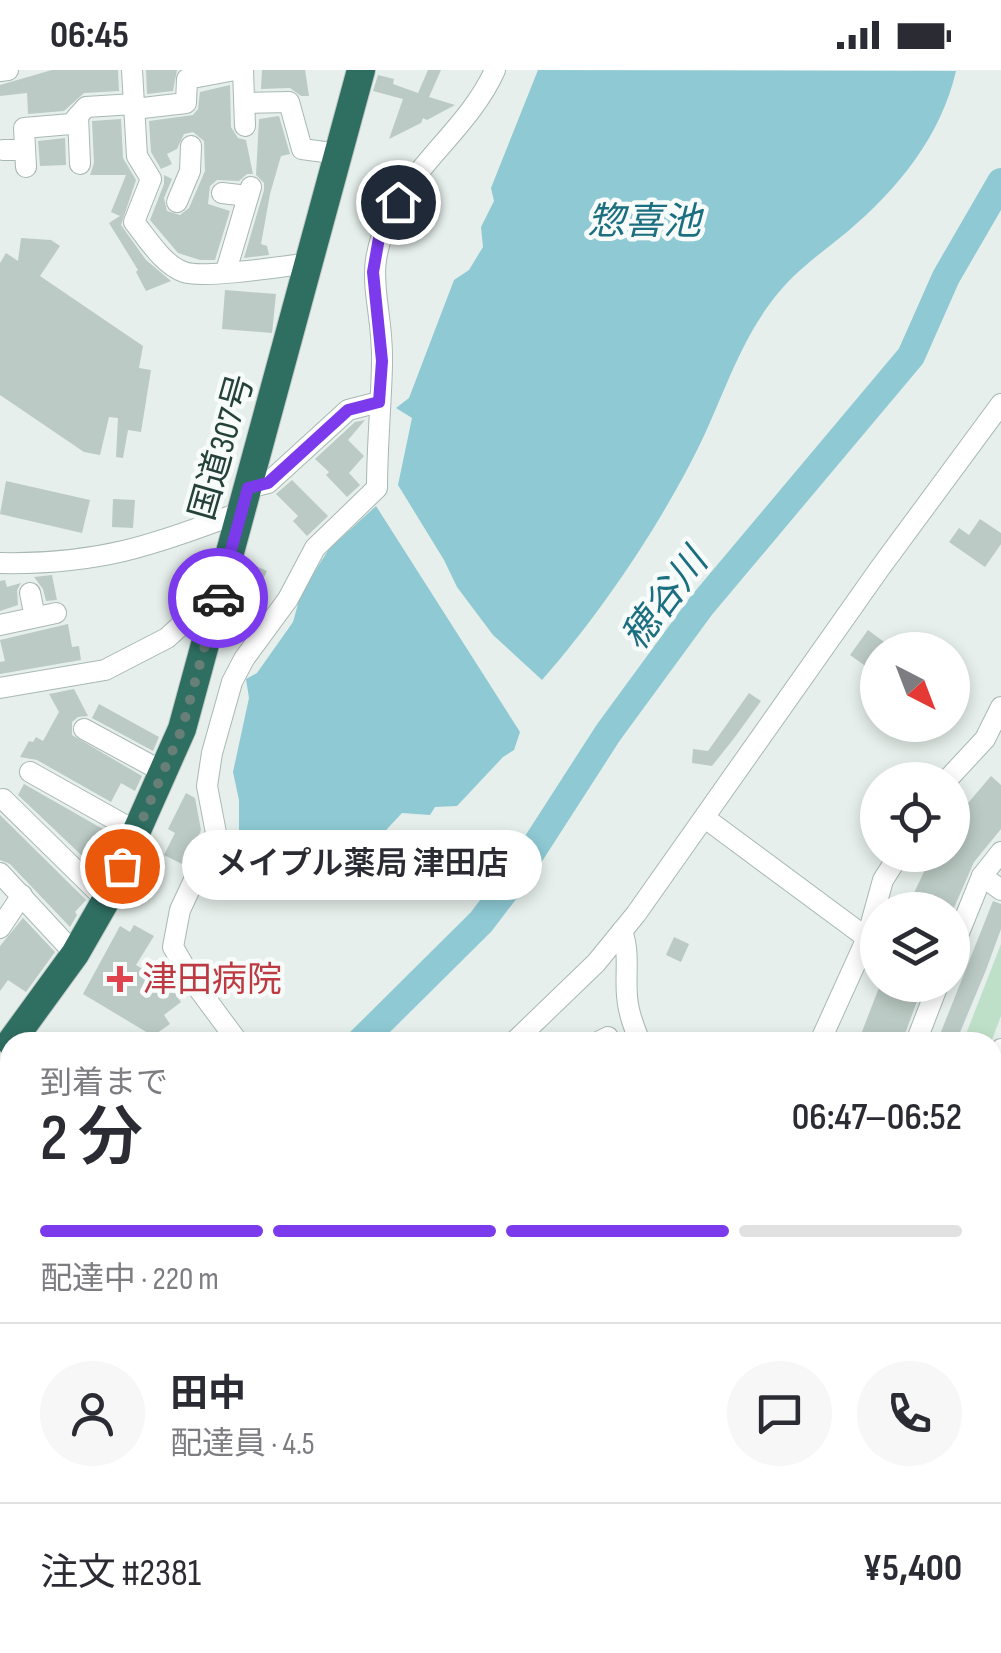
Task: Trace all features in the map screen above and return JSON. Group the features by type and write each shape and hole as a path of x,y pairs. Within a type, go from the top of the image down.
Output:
{"highway":[{"name":"国道307号","path":"19,1032 75,954 106,900 182,729 360,70"}],"street":[{"path":"0,71 8,70"},
{"path":"132,70 137,156 151,179"},
{"path":"3,150 26,158 24,128 71,124 86,107 186,103 186,80 235,70"},
{"path":"243,70 245,126"},
{"path":"231,1032 173,948 180,910 216,833 207,786 212,753 232,682 244,659 280,612 315,548 378,488 382,361 373,272 379,238 398,202 484,96 496,70"},
{"path":"246,103 289,102 302,149 339,154"},
{"path":"78,116 80,164"},
{"path":"177,202 190,172 191,146"},
{"path":"151,179 190,172"},
{"path":"151,179 134,222 157,252 184,273 310,263"},
{"path":"222,192 250,192 226,272"},
{"path":"0,563 104,558 151,546 245,500 348,410 379,402"},
{"path":"525,1032 565,996 622,931 1001,404"},
{"path":"0,625 46,615 30,593"},
{"path":"0,688 105,670 167,638 189,618 212,621"},
{"path":"964,762 985,739 1001,707"},
{"path":"84,729 165,772"},
{"path":"30,772 138,832"},
{"path":"2,799 106,900"},
{"path":"704,818 860,933"},
{"path":"970,906 982,876 1001,852"},
{"path":"0,873 75,954"},
{"path":"982,876 1001,890"},
{"path":"0,928 22,895"},
{"path":"622,931 628,947 629,1008 637,1032"},
{"path":"826,1032 860,954"},
{"path":"920,1032 931,1002"}],"green space":[{"path":"1001,944 1001,1016 995,1032 967,1032"}],"water":[{"name":"惣喜池","path":"538,70 956,71 940,118 900,179 866,215 795,275 766,309 745,345 702,440 650,534 587,625 542,680 493,635 457,587 398,485 412,418 396,408 409,398 454,280 469,270 483,247 481,227 494,201 491,188"},
{"path":"376,506 520,732 514,750 457,806 435,807 430,815 402,813 387,829 376,863 367,857 347,857 338,846 329,843 324,852 310,851 299,859 286,884 268,872 254,880 239,860 239,800 233,772 249,698 246,679 257,673 293,622 301,593 329,549"}],"building":[{"path":"52,70 118,70 119,91 84,93 64,111 28,114 27,93 0,96 0,85"},
{"path":"146,70 177,70 173,91 147,94"},
{"path":"262,70 305,70 309,96 301,96 290,88 261,89"},
{"path":"428,70 441,70 429,97 455,105 427,120 423,118 421,123 389,139 403,99 373,91 378,75 418,93"},
{"path":"230,85 231,127 238,138 246,140 253,174 239,181 217,180 210,186 208,204 230,211 215,260 200,260 178,253 150,220 164,175 172,179 164,198 167,211 180,215 189,208 205,171 204,141 193,132 184,134 177,149 167,154 172,164 161,169 151,152 149,121 193,115 198,109 200,92"},
{"path":"279,116 290,154 281,156 270,194 261,244 267,246 269,255 244,258 264,190 264,183 256,175 259,119"},
{"path":"121,119 123,158 136,180 121,225 146,260 171,281 146,291 138,270 109,223 120,216 111,212 126,175 90,175 94,163 92,121"},
{"path":"65,138 66,165 40,166 38,141"},
{"path":"21,238 51,240 60,246 40,276 143,346 139,368 151,370 141,432 128,430 123,458 116,457 118,418 109,417 100,455 84,452 0,395 0,263 6,253 18,261"},
{"path":"225,290 276,294 272,333 222,329"},
{"path":"365,420 348,440 364,456 349,473 360,485 347,497 315,459 355,422"},
{"path":"292,480 328,516 307,536 293,521 298,516 276,494"},
{"path":"6,481 90,500 82,533 0,514"},
{"path":"113,499 135,500 133,528 112,527"},
{"path":"980,519 1001,533 1001,544 985,567 949,542 959,528 969,535"},
{"path":"254,565 267,571 255,596 243,590"},
{"path":"52,575 57,600 46,601 34,577"},
{"path":"5,580 7,587 21,583 17,590 18,605 0,611 0,581"},
{"path":"68,624 72,647 79,646 81,660 0,674 0,662 5,661 0,640"},
{"path":"860,641 860,662 850,655"},
{"path":"74,689 88,716 72,722 72,735 142,776 135,791 121,783 111,802 37,760 20,757 29,741 36,737 43,741 59,712 49,694"},
{"path":"749,693 761,701 712,766 692,763 693,749 708,751"},
{"path":"99,704 159,737 153,751 92,718"},
{"path":"991,776 1001,785 1001,829 970,871 970,801"},
{"path":"24,784 115,836 95,868 18,795"},
{"path":"186,793 195,798 201,830 186,866 164,855 175,833 168,829"},
{"path":"0,815 86,900 75,912 70,927 10,864 0,860"},
{"path":"924,872 970,872 961,892 914,892"},
{"path":"993,901 1001,904 1001,929 960,1032 941,1032 953,1002 970,1002 970,959"},
{"path":"23,918 55,952 26,992 8,980 0,991 0,946"},
{"path":"134,925 154,936 136,965 169,985 181,1002 164,1015 170,1024 159,1032 146,1032 83,994 120,926 130,932"},
{"path":"674,937 689,944 681,962 666,955"},
{"path":"873,1002 917,1002 906,1032 862,1032"}],"waterway":[{"name":"穂谷川","path":"370,1032 481,922 516,876 608,733 701,606 911,356 946,277 1001,182"}],"way so far":[{"path":"122,866 182,729 218,598"}],"place":[{"name":"メイプル薬局 津田店","path":"122,866"},
{"name":"津田病院","path":"120,979"}],"route":[{"path":"218,598 248,488 268,483 348,410 379,402 382,361 373,272 379,238 398,202"}]}
